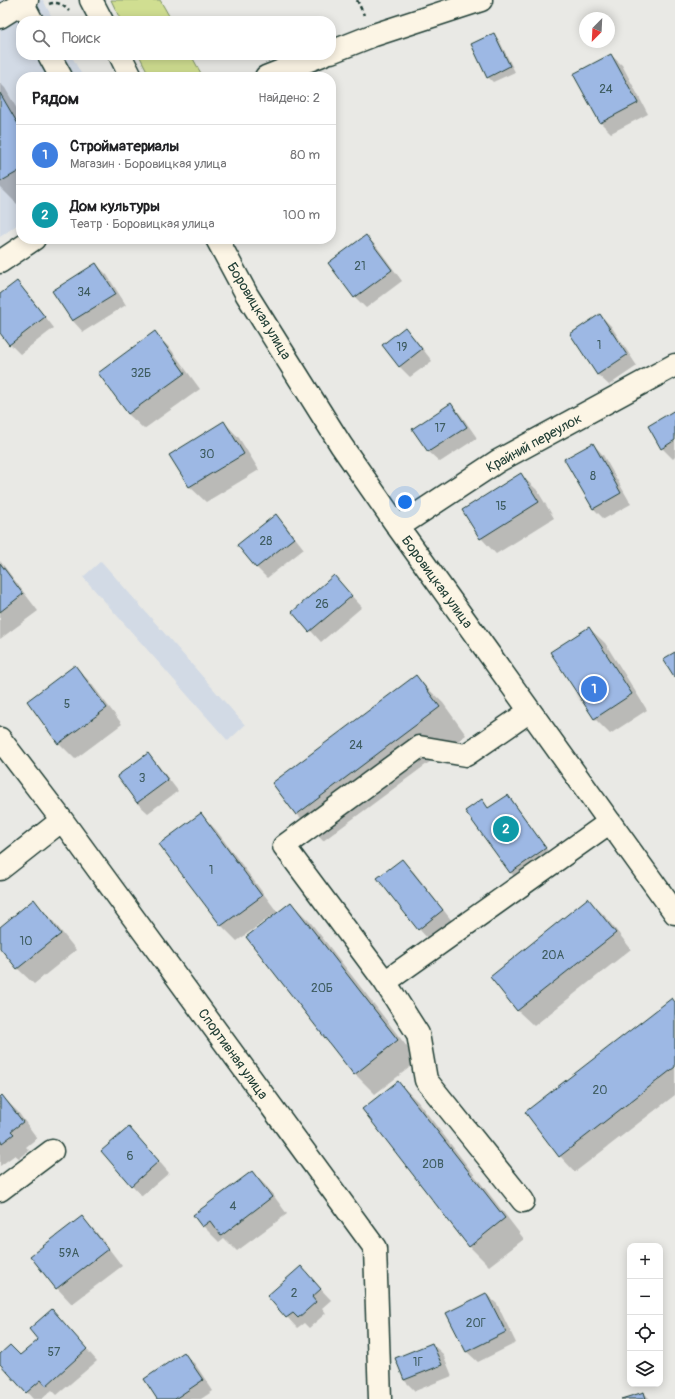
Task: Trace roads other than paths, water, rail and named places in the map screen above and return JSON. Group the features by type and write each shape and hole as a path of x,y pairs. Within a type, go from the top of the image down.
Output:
{"street":[{"path":"91,0 99,16"},
{"path":"336,50 374,35 469,2"},
{"path":"0,17 26,6"},
{"path":"52,60 58,72"},
{"path":"122,60 128,72"},
{"path":"279,72 309,60"},
{"path":"0,262 27,244"},
{"name":"Боровицкая улица","path":"220,244 247,295 341,445 398,527 675,912"},
{"name":"Крайний переулок","path":"398,527 498,461 675,365"},
{"path":"523,1201 426,1080 418,1034 385,982 284,846 419,747 466,755 530,711"},
{"name":"Спортивная улица","path":"0,739 62,820 375,1248 380,1399"},
{"path":"0,869 62,820"},
{"path":"385,982 610,822"},
{"path":"0,1190 52,1151"}],"place":[{"name":"Стройматериалы","path":"594,689"},
{"name":"Дом культуры","path":"506,829"}]}
